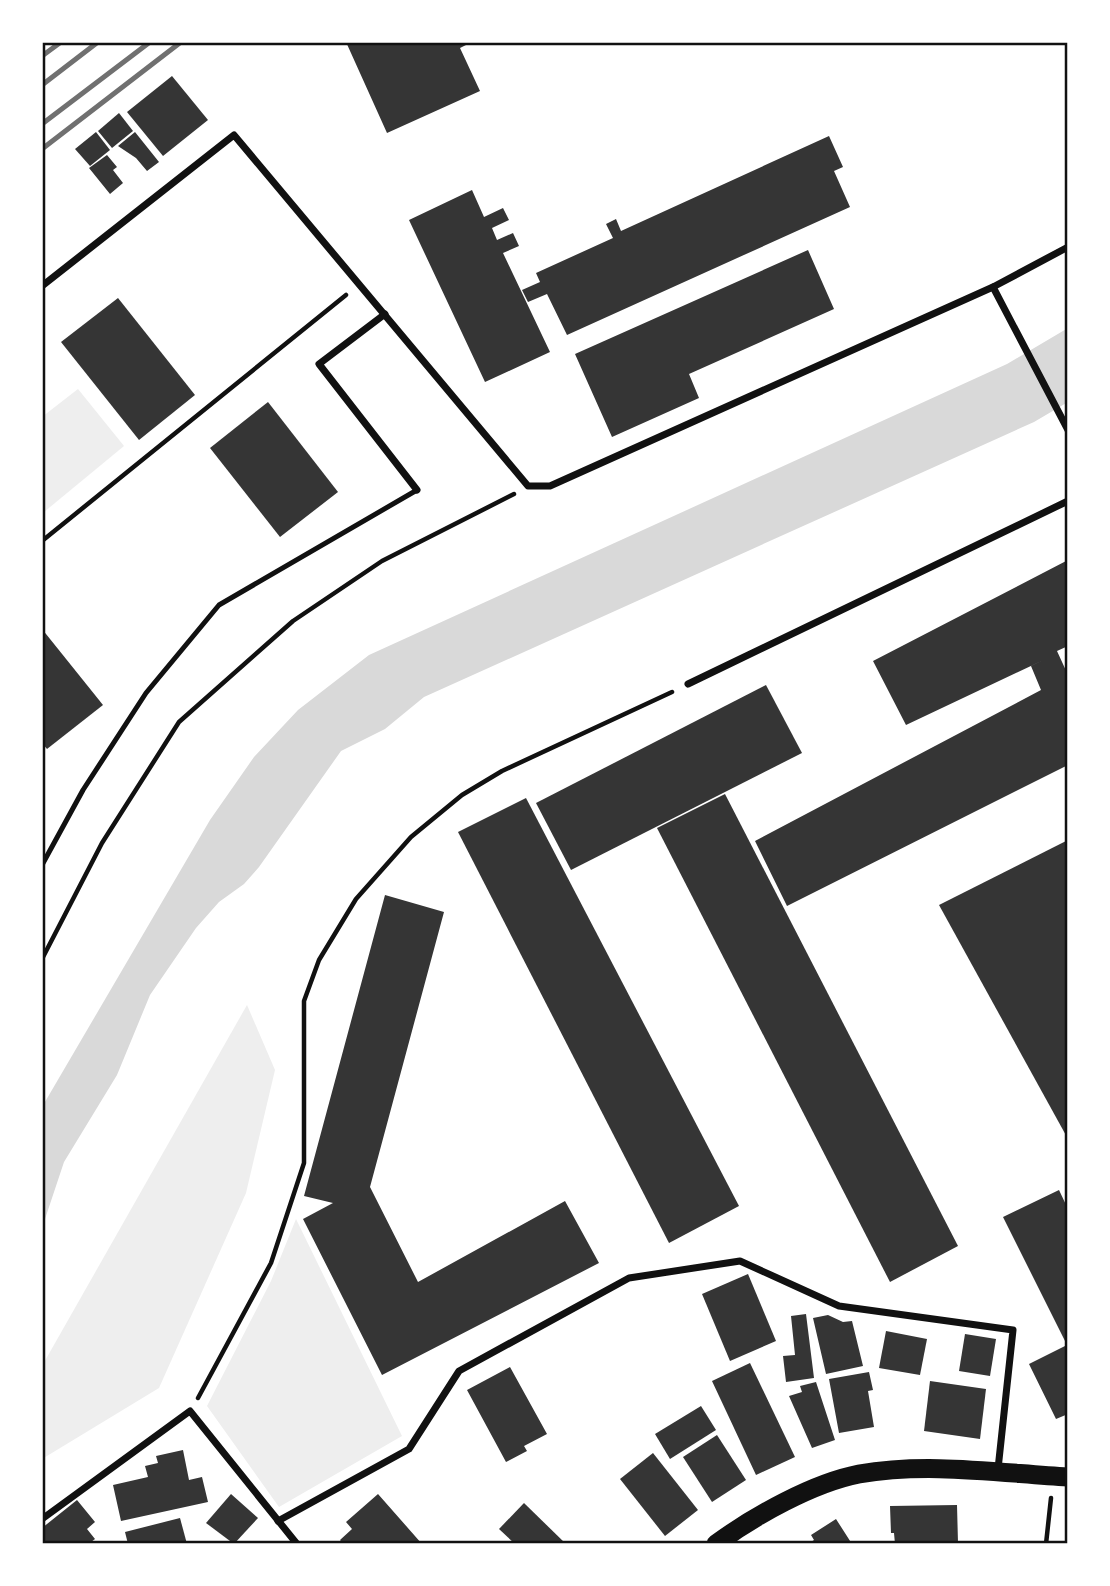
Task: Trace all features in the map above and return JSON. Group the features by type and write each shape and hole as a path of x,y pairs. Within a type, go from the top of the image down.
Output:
{"highway":[{"path":"716,1544 788,1500 858,1474 922,1468 1068,1477"}],"street":[{"path":"42,286 234,135 528,486 550,486 993,287 1068,247"},
{"path":"993,287 1068,430"},
{"path":"385,314 319,364 417,490"},
{"path":"688,684 1068,501"},
{"path":"278,1521 409,1449 459,1371 629,1279 740,1261 839,1306 1013,1329 998,1473"},
{"path":"42,1519 191,1411 298,1544"}],"lane":[{"path":"42,866 83,790 146,693 219,605 417,490"}],"path":[{"path":"42,541 360,285"},
{"path":"42,959 102,843 179,722 293,621 382,561 528,486"},
{"path":"191,1411 271,1263 284,1226 304,1163 304,1001 319,960 356,899 411,837 462,795 502,771 688,684"},
{"path":"1045,1544 1051,1497"}],"shaded area":[{"path":"1068,328 1068,402 1034,422 424,697 385,729 341,751 259,867 244,884 219,902 196,928 150,995 117,1075 64,1162 42,1228 42,1107 210,820 254,757 298,710 369,655 1007,364"},
{"path":"78,389 124,446 44,512 42,417"},
{"path":"247,1005 275,1070 246,1193 159,1388 42,1459 42,1366"},
{"path":"296,1219 402,1436 279,1507 207,1406 271,1281"}],"building":[{"path":"346,42 472,42 460,48 480,91 387,133"},
{"path":"172,76 208,120 163,156 127,112"},
{"path":"119,113 133,131 112,148 98,131"},
{"path":"96,132 110,150 90,166 75,149"},
{"path":"135,132 159,162 147,171 136,158 118,146"},
{"path":"829,136 843,167 834,171 850,207 567,335 547,294 528,302 522,290 540,282 536,273 613,238 606,224 616,219 621,231"},
{"path":"107,155 117,167 113,170 123,183 110,194 89,168"},
{"path":"472,190 484,217 503,208 509,220 492,228 497,240 513,233 519,246 503,253 550,352 485,382 409,220"},
{"path":"808,250 834,309 689,374 699,398 612,437 575,354"},
{"path":"118,298 195,395 139,440 61,342"},
{"path":"268,402 338,492 280,537 210,448"},
{"path":"1068,560 1068,646 1057,651 1068,675 1068,765 787,906 755,841 1041,690 1031,666 1050,657 906,725 873,661"},
{"path":"42,629 103,705 47,749 42,743"},
{"path":"766,685 802,753 571,870 536,803"},
{"path":"725,794 958,1246 890,1282 657,828"},
{"path":"526,798 739,1206 669,1243 458,832"},
{"path":"1068,840 1068,1139 939,905"},
{"path":"385,895 444,912 370,1187 418,1282 565,1201 599,1263 382,1375 303,1219 333,1203 304,1196"},
{"path":"1059,1190 1068,1209 1068,1414 1056,1419 1029,1364 1067,1345 1003,1217"},
{"path":"748,1274 776,1341 730,1361 702,1294"},
{"path":"806,1314 814,1378 786,1382 783,1356 795,1355 791,1316"},
{"path":"828,1315 843,1322 852,1321 863,1366 826,1374 813,1318"},
{"path":"886,1331 927,1339 920,1375 879,1368"},
{"path":"965,1334 996,1339 990,1376 959,1371"},
{"path":"750,1363 795,1457 756,1475 712,1381"},
{"path":"510,1367 547,1434 524,1446 527,1451 506,1462 467,1390"},
{"path":"869,1372 873,1390 868,1391 874,1427 839,1433 829,1379"},
{"path":"930,1381 986,1389 980,1439 924,1431"},
{"path":"816,1382 835,1440 812,1448 789,1396 802,1392 800,1386"},
{"path":"701,1406 716,1430 670,1459 655,1434"},
{"path":"717,1435 746,1480 712,1502 683,1457"},
{"path":"183,1450 189,1480 202,1477 208,1502 121,1521 113,1485 148,1477 145,1466 158,1463 156,1456"},
{"path":"653,1453 698,1510 665,1536 620,1479"},
{"path":"231,1494 258,1518 234,1544 206,1523"},
{"path":"378,1494 422,1544 343,1544 340,1540 352,1529 346,1522"},
{"path":"77,1500 95,1522 87,1529 95,1539 91,1542 93,1544 42,1544 42,1528"},
{"path":"524,1503 566,1544 515,1544 499,1529"},
{"path":"957,1505 958,1543 895,1544 894,1533 891,1533 890,1506"},
{"path":"180,1518 187,1544 128,1544 125,1532"},
{"path":"836,1519 852,1544 808,1544 814,1540 811,1535"}],"railway":[{"path":"42,56 61,42"},
{"path":"42,85 98,42"},
{"path":"42,124 150,42"},
{"path":"42,149 181,42"}]}
